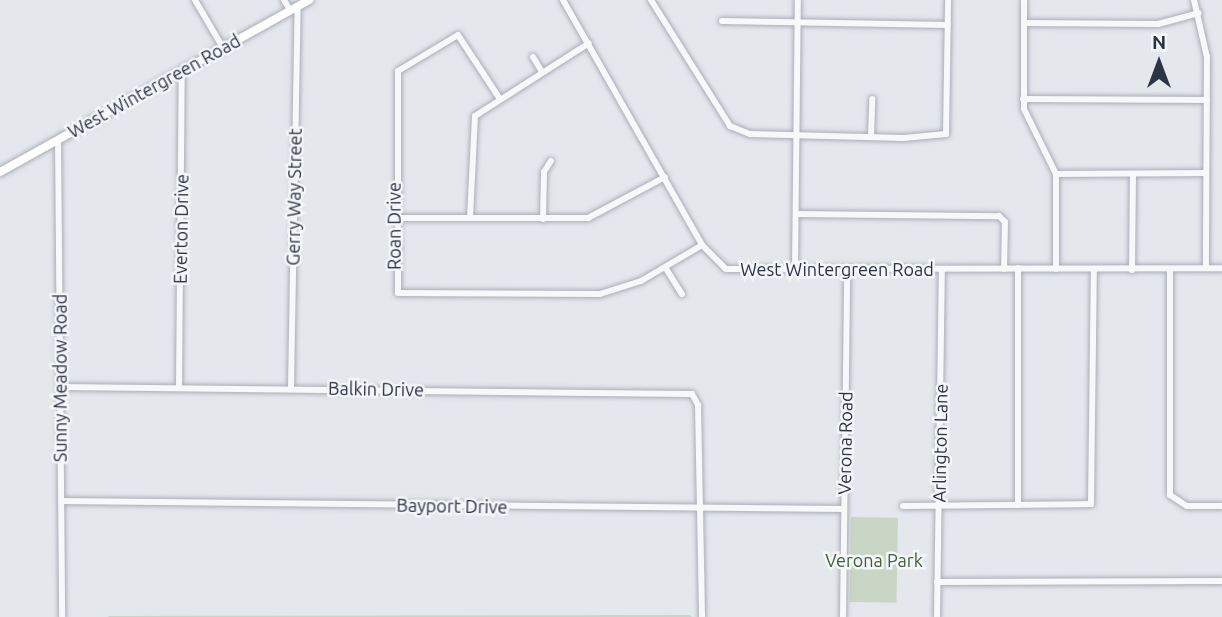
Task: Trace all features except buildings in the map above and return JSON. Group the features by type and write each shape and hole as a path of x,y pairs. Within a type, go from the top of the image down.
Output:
{"main road":[{"name":"West Wintergreen Road","path":"0,172 309,0"}],"street":[{"path":"195,0 223,48"},
{"path":"284,0 294,8"},
{"name":"West Wintergreen Road","path":"563,0 702,245 726,269 1222,268"},
{"path":"651,0 727,124 744,133 871,137 942,137 947,129 948,0"},
{"path":"795,270 798,0"},
{"path":"1024,0 1023,99 1029,126 1056,174 1056,269"},
{"path":"1194,0 1199,13 1207,100 1206,268"},
{"name":"Gerry Way Street","path":"291,388 294,8"},
{"path":"1024,23 1158,24 1199,13"},
{"path":"722,21 948,25"},
{"name":"Roan Drive","path":"498,96 458,34 403,66 395,84 394,218 398,293 600,294 665,267 702,245"},
{"path":"470,218 472,123 498,96 589,43"},
{"path":"533,57 542,72"},
{"name":"Everton Drive","path":"179,388 183,71"},
{"path":"871,137 872,99"},
{"path":"1023,99 1207,100"},
{"name":"Sunny Meadow Road","path":"58,139 62,617"},
{"path":"543,219 544,172 551,161"},
{"path":"1056,174 1206,173"},
{"path":"1132,270 1133,174"},
{"path":"394,218 543,219 596,216 665,177"},
{"path":"796,214 999,216 1004,269"},
{"path":"665,267 682,294"},
{"path":"1017,268 1018,505"},
{"path":"1170,269 1170,495 1187,506 1222,506"},
{"name":"Verona Road","path":"843,617 847,270"},
{"name":"Arlington Lane","path":"937,617 942,270"},
{"path":"903,506 1086,506 1093,495 1094,270"},
{"name":"Balkin Drive","path":"61,387 692,394 698,405 698,508"},
{"name":"Bayport Drive","path":"61,501 844,509"},
{"path":"698,508 702,617"},
{"path":"937,582 1222,581"}],"green space":[{"name":"Verona Park","path":"851,517 898,518 897,603 850,602"},
{"path":"109,616 692,617 108,617"}]}
